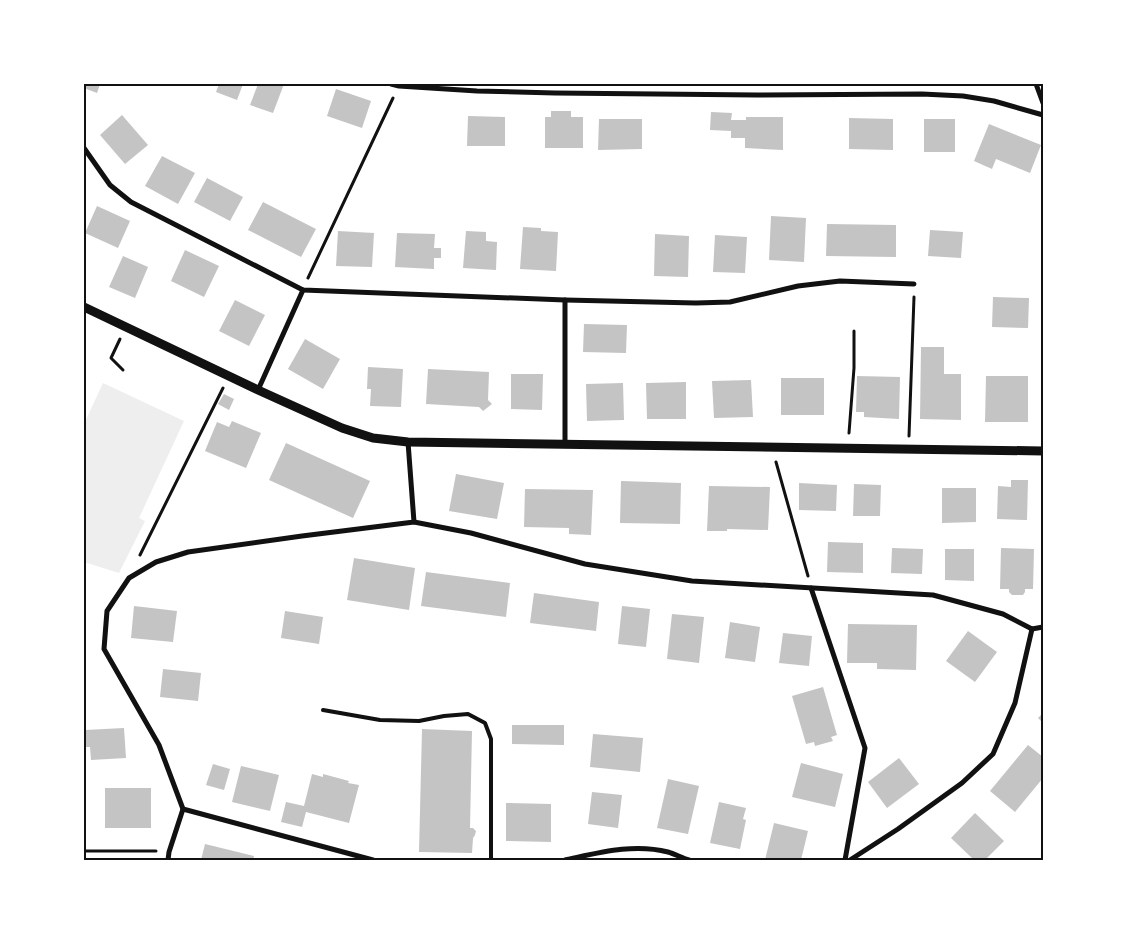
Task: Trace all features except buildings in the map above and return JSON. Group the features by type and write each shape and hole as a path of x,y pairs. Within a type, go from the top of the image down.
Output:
{"street":[{"path":"391,84 477,91 555,93 922,94 963,96 1043,114"},
{"path":"1036,84 1043,103"},
{"path":"84,148 110,185 131,202 302,290 696,303 730,302 798,286 840,281 914,284"},
{"path":"258,390 302,290"},
{"path":"565,300 565,444"},
{"path":"84,307 258,390 342,428 373,438 408,442 1043,451"},
{"path":"408,442 414,522"},
{"path":"168,860 183,810 158,745 104,649 107,610 129,578 156,562 188,552 414,522 471,533 585,564 692,581 933,595 1003,614 1032,629 1043,627"},
{"path":"811,588 865,748 845,860"},
{"path":"850,860 898,829 962,783 992,754 1015,703 1032,629"},
{"path":"183,810 373,860"},
{"path":"564,860 606,851 638,848 668,852 690,860"}],"lane":[{"path":"323,710 380,720 419,721 468,714 485,723 491,739 492,860"}],"path":[{"path":"302,290 399,86"},
{"path":"909,449 914,284"},
{"path":"848,448 854,368 854,331"},
{"path":"120,338 111,358 123,370"},
{"path":"129,578 229,376"},
{"path":"780,476 811,588"},
{"path":"84,851 170,852"}],"shaded area":[{"path":"103,383 184,421 139,518 145,521 119,573 84,562 84,424"}]}
